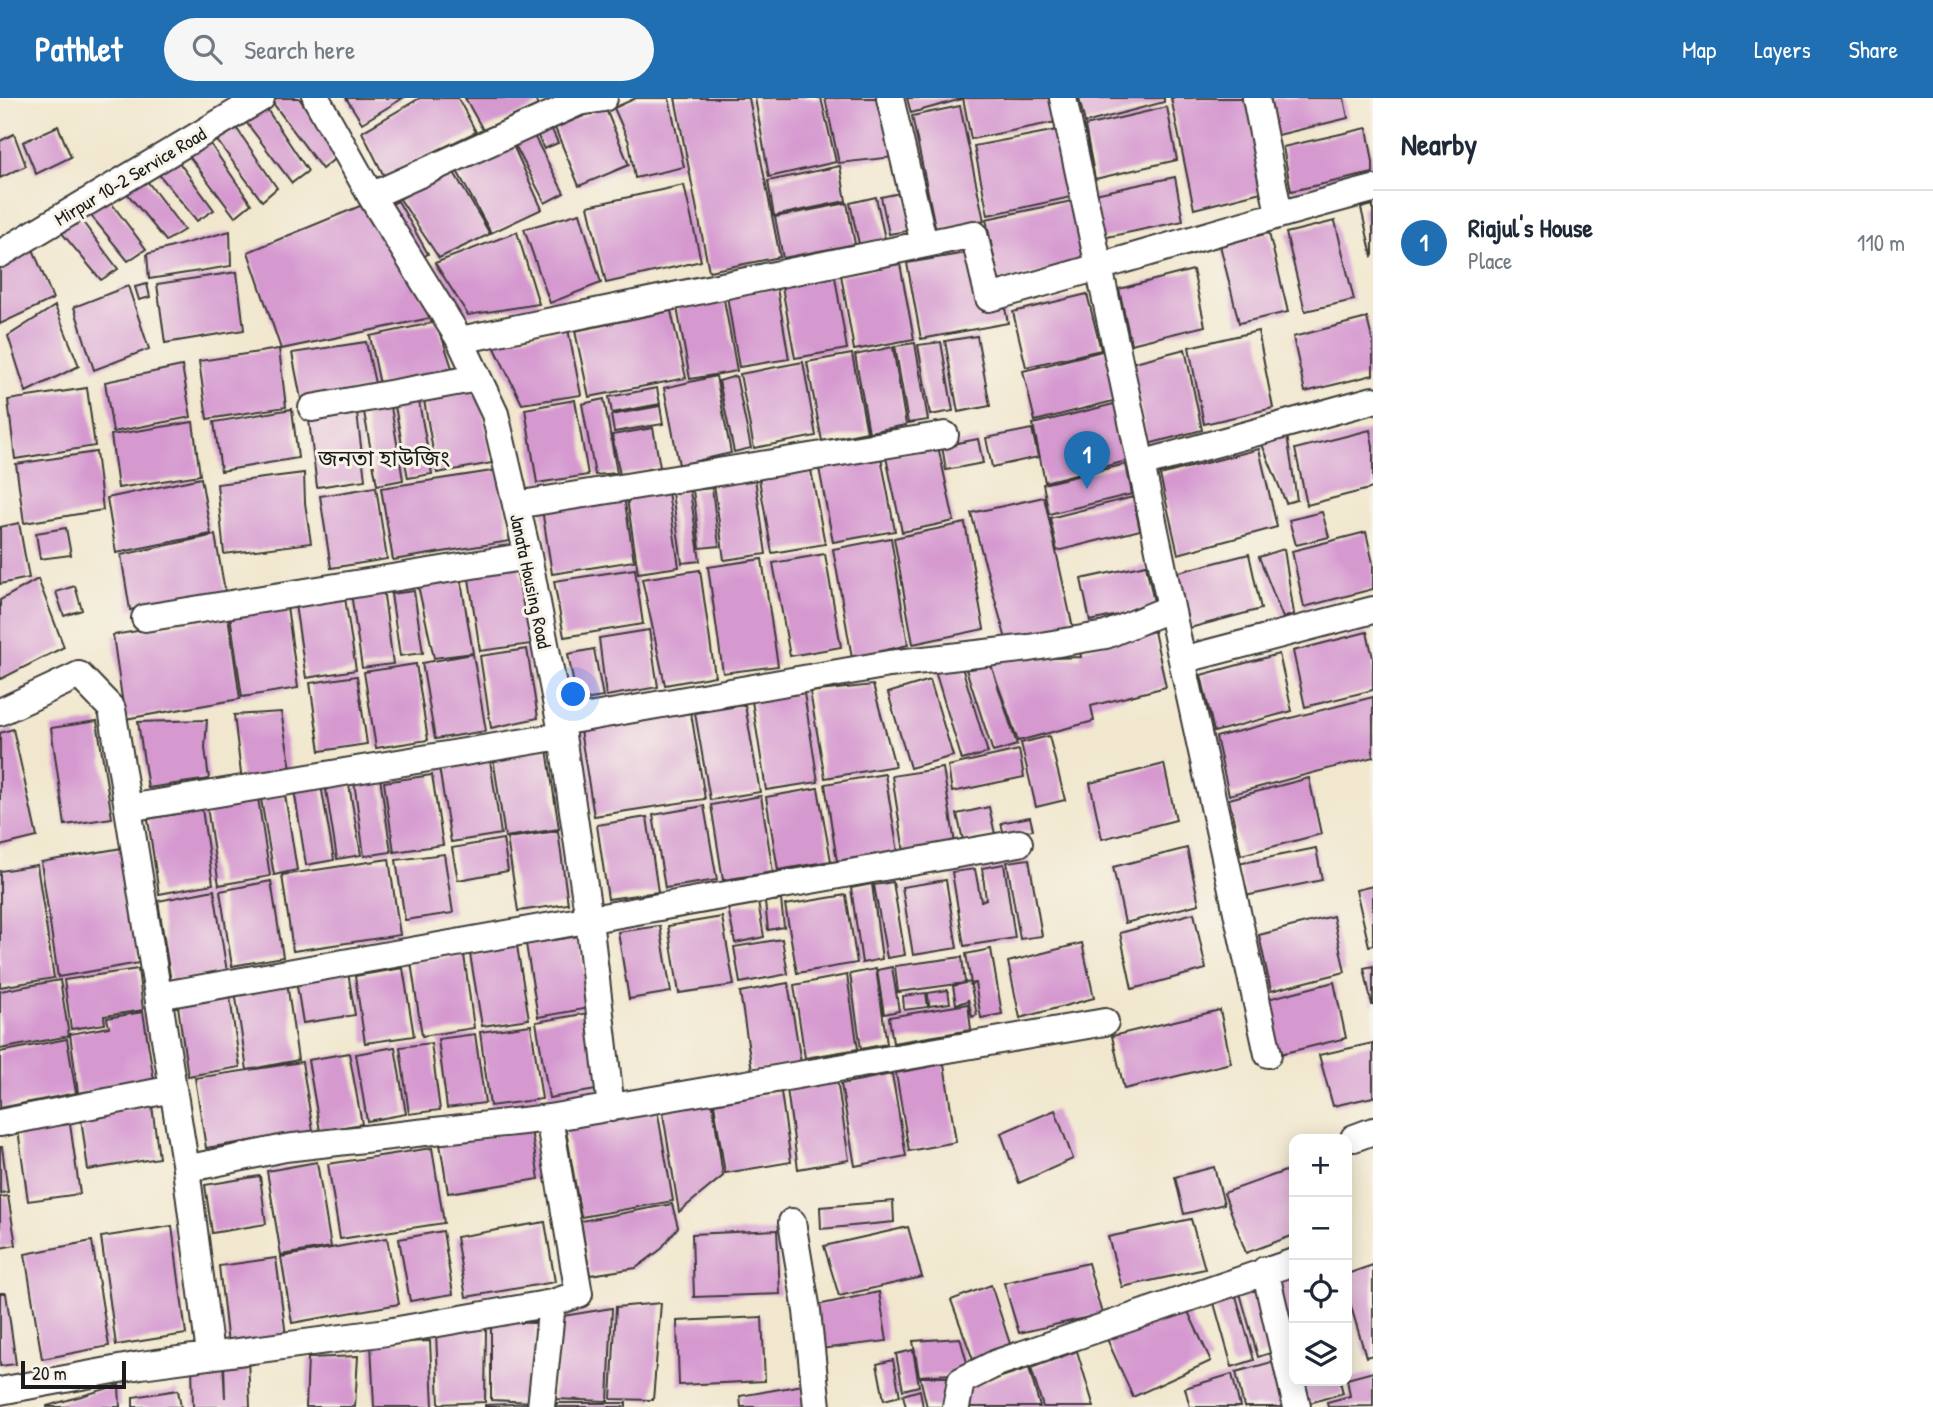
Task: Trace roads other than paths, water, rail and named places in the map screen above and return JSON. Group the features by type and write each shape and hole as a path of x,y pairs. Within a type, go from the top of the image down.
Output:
{"street":[{"name":"Mirpur 10-2 Service Road","path":"0,254 261,98"},
{"name":"Janata Housing Road","path":"316,98 371,196 460,340 495,414 528,556 560,729 589,920 611,1108"},
{"path":"371,196 579,102 604,98"},
{"path":"890,98 924,244"},
{"path":"1063,98 1268,1054"},
{"path":"1256,98 1279,214"},
{"path":"460,340 974,234 989,298 1373,189"},
{"path":"312,408 478,378"},
{"path":"1141,464 1373,400"},
{"path":"516,505 945,435"},
{"path":"145,618 528,556"},
{"path":"128,808 560,729 889,664 1029,648 1106,635 1171,608"},
{"path":"1182,660 1373,610"},
{"path":"0,712 79,675 112,709 186,1169 210,1354"},
{"path":"158,996 1019,843"},
{"path":"186,1169 285,1148 549,1118 1105,1022"},
{"path":"0,1123 173,1089"},
{"path":"0,1391 210,1354 387,1332 552,1303 579,1294 549,1118"},
{"path":"792,1222 807,1311 817,1407"},
{"path":"956,1407 961,1381 997,1363 1289,1263"},
{"path":"1265,1270 1297,1407"},
{"path":"541,1407 552,1303"}],"place":[{"name":"Riajul's House","path":"1087,489"}],"district":[{"name":"জনতা হাউজিং","path":"384,457"}]}
